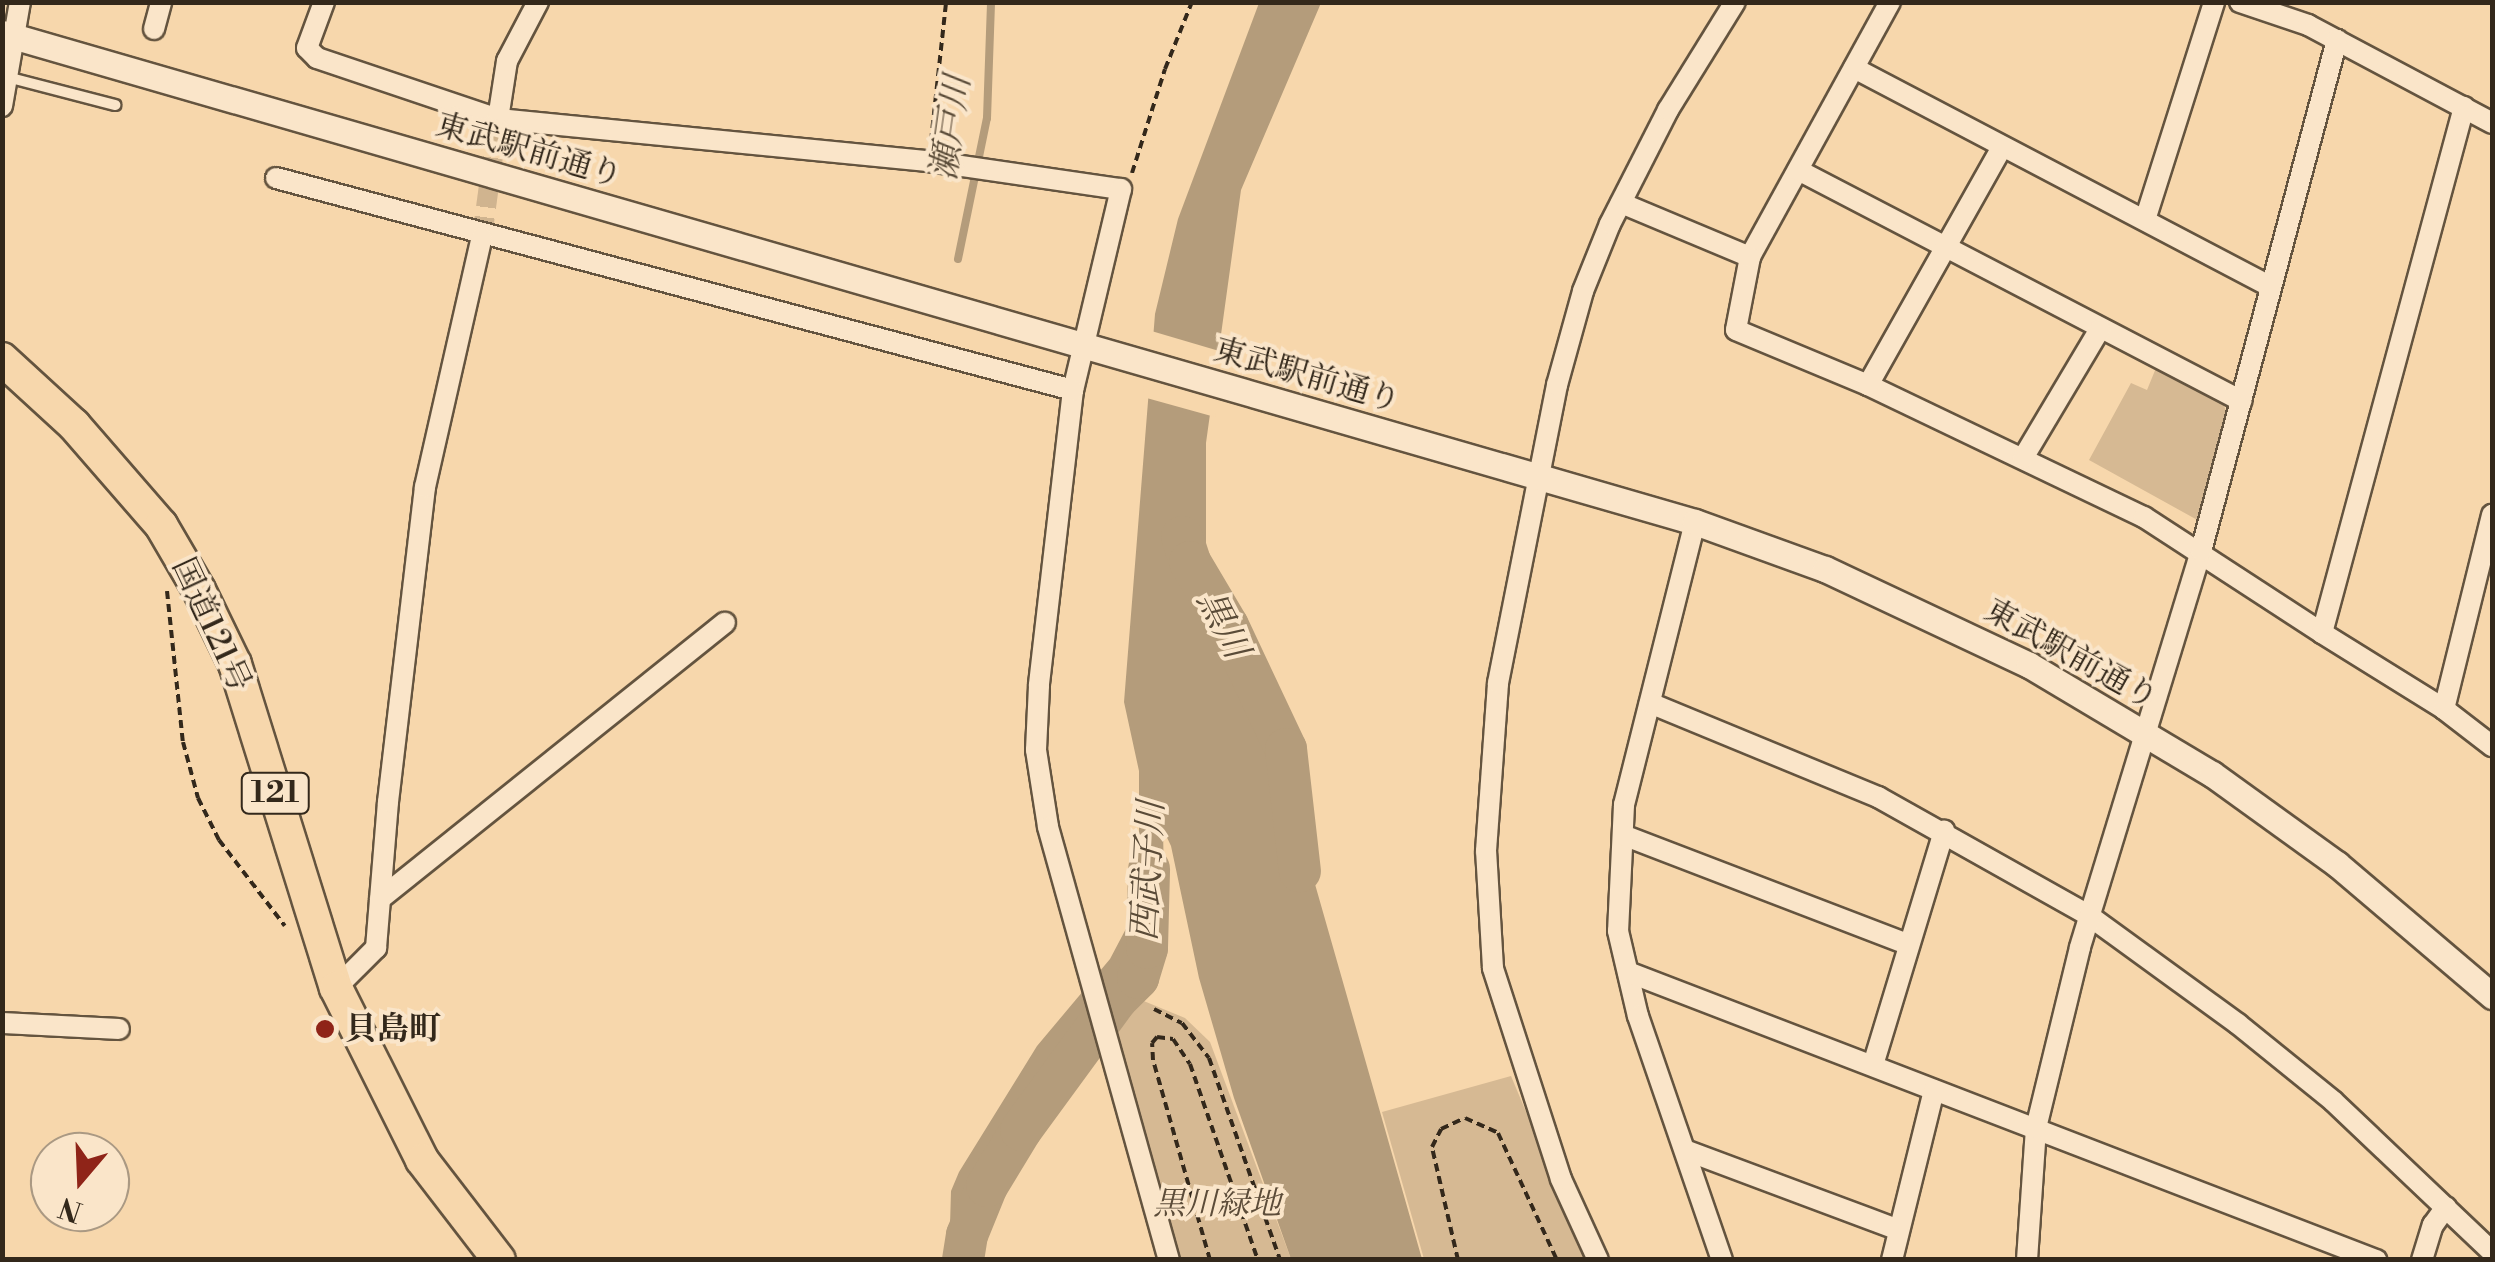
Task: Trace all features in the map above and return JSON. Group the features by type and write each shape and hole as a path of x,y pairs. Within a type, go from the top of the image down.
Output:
{"highway":[{"name":"国道121号","path":"2,359 74,425 161,525 199,590 235,664 336,988 422,1160 498,1260"}],"street":[{"path":"2,106 8,77 8,35 20,2"},
{"path":"154,29 161,2"},
{"path":"324,2 307,48 317,58 498,119 928,161 1122,190 1091,347 1073,390 1038,686 1036,750 1048,827 1170,1260"},
{"path":"498,119 507,60 538,2"},
{"path":"1598,1260 1561,1178 1517,1054 1493,968 1486,906 1488,797 1498,683 1528,474 1583,291 1621,203 1668,110 1735,2"},
{"path":"1890,2 1750,257 1736,330 1868,385 2023,458 2201,551 2322,634 2444,709 2492,746"},
{"path":"2145,220 2214,2"},
{"path":"2240,2 2308,25 2492,123"},
{"name":"東武駅前通り","path":"8,35 1694,522 1825,568 2029,666 2143,730 2337,864 2492,996"},
{"path":"2027,1260 2036,1128 2088,915 2201,551 2337,40"},
{"path":"1854,68 2271,287"},
{"path":"2322,634 2464,107"},
{"path":"1868,385 2002,147"},
{"path":"1798,170 2240,401"},
{"path":"276,178 482,236 1073,390"},
{"path":"1621,203 1750,257"},
{"path":"336,988 376,948 425,487 482,236"},
{"path":"2023,458 2100,328"},
{"path":"2444,709 2492,515"},
{"path":"1694,522 1624,805 1618,932 1638,1016 1722,1260"},
{"path":"380,899 725,623"},
{"path":"1650,703 1811,766 1944,831 2088,915 2238,1024 2333,1100 2492,1252"},
{"path":"1873,1065 1944,831"},
{"path":"1622,835 1907,944"},
{"path":"1628,972 2376,1260"},
{"path":"2,1023 119,1029"},
{"path":"1892,1260 1934,1090"},
{"path":"1684,1150 1899,1230"},
{"path":"2422,1260 2432,1225 2446,1207"}],"lane":[{"path":"8,77 115,105"}],"path":[{"path":"928,161 946,2"},
{"path":"1122,190 1136,166 1165,68 1192,2"},
{"path":"166,578 183,742 198,798 219,840 285,926"},
{"path":"1154,1009 1182,1023 1209,1058 1280,1260"},
{"path":"1210,1260 1153,1060 1152,1043 1164,1035 1173,1039 1190,1064 1258,1260"},
{"path":"1458,1260 1432,1148 1441,1128 1465,1118 1498,1133 1557,1260"}],"green space":[{"path":"2156,368 2222,401 2229,418 2201,522 2089,460 2131,383 2147,390"},
{"name":"黒川緑地","path":"1134,997 1185,1018 1210,1042 1291,1259 1178,1259 1113,1014 1120,1003"},
{"path":"1511,1076 1588,1259 1424,1259 1382,1112"}],"water":[{"path":"1259,3 1321,3 1241,190 1206,443 1206,600 1277,751 1422,1259 1291,1259 1234,1098 1199,978 1171,846 1163,829 1164,881 1132,971 1068,1043 1014,1119 970,1192 966,1218 969,1259 949,1260 951,1191 959,1172 1037,1046 1110,959 1139,904 1139,771 1124,702 1155,314 1178,219"}],"pier":[{"path":"1148,330 1226,353 1215,417 1143,397"}],"waterway":[{"name":"瀬戸川","path":"958,259 987,118 991,2"},
{"name":"黒川","path":"1182,537 1190,562 1228,626 1286,749 1300,871"},
{"name":"西武子川","path":"963,1260 967,1235 987,1186 1021,1130 1117,999 1138,978 1147,948 1149,869"}],"tunnel":[{"path":"482,237 498,119"}],"place":[{"name":"貝島町","path":"325,1029"}]}
